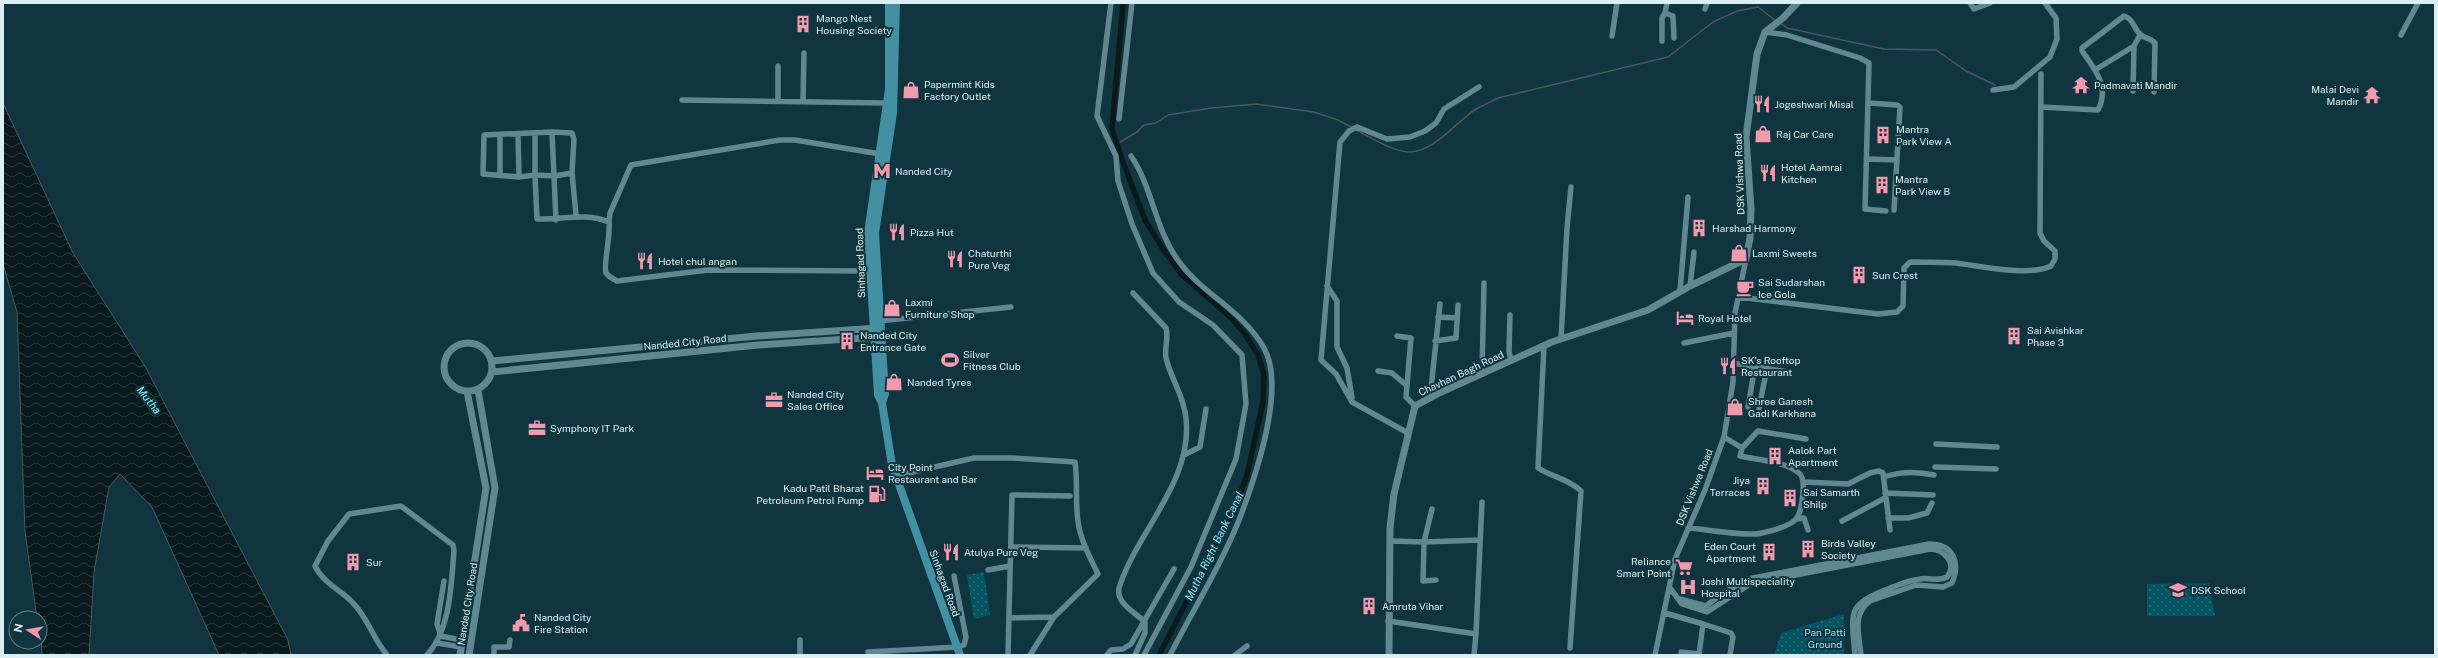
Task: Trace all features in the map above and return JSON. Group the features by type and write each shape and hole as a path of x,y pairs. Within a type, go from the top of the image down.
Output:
{"main road":[{"name":"Sinhagad Road","path":"877,326 870,271 871,233 893,61 890,3"},
{"name":"Sinhagad Road","path":"876,196 890,138 896,3"},
{"name":"Sinhagad Road","path":"871,233 877,337 885,394 882,403 889,455 895,476 959,651"}],"street":[{"path":"1111,3 1097,116 1099,123 1109,137 1116,156 1118,181 1132,224 1153,273 1179,302 1213,325 1242,355 1246,404 1236,459 1191,567 1144,655"},
{"path":"1119,119 1132,3"},
{"path":"1612,36 1617,3"},
{"path":"1662,41 1662,18 1665,13 1667,3"},
{"path":"1768,30 1783,18 1797,3"},
{"path":"1970,3 1974,9 1990,3"},
{"path":"2401,35 2418,3"},
{"path":"1993,90 2014,87 2050,57 2057,39 2056,18 2047,4"},
{"path":"1665,13 1672,16 1674,38"},
{"path":"2041,107 2098,110 2101,86 2099,74 2082,51 2083,45 2124,16 2132,20 2140,35 2152,39 2155,43 2154,92"},
{"path":"1768,30 1867,61 1870,66 1865,209 1886,211"},
{"name":"DSK Vishwa Road","path":"1655,655 1665,613 1675,559 1705,490 1724,437 1733,382 1734,333 1738,297 1750,238 1751,209 1746,136 1757,54 1768,30"},
{"path":"2133,91 2134,46 2140,35"},
{"path":"2095,70 2134,46"},
{"path":"803,101 804,53"},
{"path":"778,66 778,101"},
{"path":"1738,297 1878,314 1897,312 1903,306 1904,268 1910,262 1955,263 2014,270 2041,269 2051,266 2055,259 2055,251 2044,241 2040,233 2041,74"},
{"path":"1408,433 1352,402 1336,374 1321,360 1340,142 1351,130 1358,127 1387,139 1410,137 1424,131 1436,123 1444,109 1479,87"},
{"path":"682,100 887,103"},
{"path":"1869,103 1900,106 1894,210"},
{"path":"552,132 556,220"},
{"path":"572,173 555,176 535,175 519,177 483,174 482,165 484,136 552,132 572,133 574,140 572,173 576,215"},
{"path":"534,133 537,219 556,220 576,215 609,222"},
{"path":"500,134 500,176"},
{"path":"518,134 519,177"},
{"path":"870,271 708,270 617,281 608,275 605,266 610,237 610,213 631,165 780,140 795,140 880,154"},
{"path":"1131,156 1139,169 1165,240 1180,263 1251,329 1267,355 1271,375 1270,416 1241,516 1170,655"},
{"path":"1867,159 1897,160"},
{"path":"1561,339 1567,228 1571,186"},
{"path":"1680,291 1688,197"},
{"path":"1690,286 1694,252"},
{"name":"Chavhan Bagh Road","path":"1389,655 1388,621 1394,494 1408,433 1416,406 1430,398 1544,346 1648,310 1680,291 1746,259"},
{"path":"1482,374 1484,283"},
{"path":"1327,286 1337,301 1337,347 1347,368 1352,402"},
{"path":"1133,293 1162,323 1168,334 1166,358 1181,394 1186,418 1184,455 1181,466 1119,588 1119,596 1131,611 1145,622"},
{"path":"1430,398 1440,304"},
{"path":"1436,341 1456,338 1458,306"},
{"path":"877,326 1011,308"},
{"path":"1510,314 1509,351 1511,361"},
{"path":"1438,317 1457,318"},
{"name":"Nanded City Road","path":"492,361 877,326"},
{"path":"1684,343 1734,333"},
{"path":"768,335 769,344"},
{"path":"1397,336 1411,338 1406,385 1407,399 1416,406"},
{"name":"Nanded City Road","path":"492,372 769,344 877,337"},
{"path":"473,343 485,349 492,361 492,372 488,381 478,390 467,391 457,389 447,380 444,366 448,353 459,344 473,343"},
{"path":"1544,346 1538,468 1551,476 1573,483 1581,491 1570,648"},
{"path":"1733,363 1788,372"},
{"path":"1748,408 1755,366"},
{"path":"1759,408 1767,368"},
{"path":"1378,371 1392,373 1406,385"},
{"name":"Nanded City Road","path":"469,655 495,488 478,390"},
{"name":"Nanded City Road","path":"461,651 486,488 467,391"},
{"path":"1184,455 1200,447 1206,408"},
{"path":"1797,519 1804,482 1800,473 1786,466 1740,456 1742,448 1758,431 1806,439"},
{"path":"1724,437 1742,448"},
{"path":"1936,444 1997,447"},
{"path":"895,476 974,458 1013,458 1075,462 1078,479 1078,522 1086,548 1098,574 1054,617 1030,655"},
{"path":"1934,467 1996,468"},
{"path":"1804,482 1848,484 1870,473 1879,471 1883,473 1890,530"},
{"path":"1884,477 1903,472 1921,472 1934,475"},
{"path":"1008,655 1012,495 1070,496"},
{"path":"1842,521 1885,495 1933,495"},
{"path":"1474,655 1482,502"},
{"path":"1888,518 1908,518 1927,513 1932,503"},
{"path":"387,655 373,636 362,612 352,601 322,577 315,566 328,541 349,514 401,506 453,545 454,551 447,607 437,643 427,655"},
{"path":"1432,509 1424,542 1423,581 1436,580"},
{"path":"1688,528 1762,533 1797,519 1804,518 1808,530"},
{"path":"1391,541 1424,542 1480,540"},
{"path":"1817,568 1929,544 1939,544 1954,556 1956,567 1952,583"},
{"path":"1011,547 1086,548"},
{"path":"1670,588 1680,599 1706,606 1720,595 1748,578 1938,549 1949,559 1950,574 1945,578 1915,579 1868,596 1860,602 1853,615 1855,655"},
{"path":"988,570 1010,566"},
{"path":"1107,655 1111,650 1123,649 1130,646 1145,622 1174,568"},
{"path":"868,652 959,651 964,645 966,637 954,576"},
{"path":"1945,578 1952,583"},
{"path":"440,634 437,624 444,581"},
{"path":"1861,655 1858,616 1864,606 1870,601 1916,585 1943,586 1952,583"},
{"path":"1665,613 1731,633 1733,637 1730,655"},
{"path":"1009,618 1054,617"},
{"path":"1388,621 1476,634"},
{"path":"1135,655 1145,633 1145,622"},
{"path":"1681,652 1699,655 1703,624"},
{"path":"440,634 462,640"},
{"path":"494,655 494,647 509,647 510,640"},
{"path":"800,640 800,655"},
{"path":"437,643 461,651"},
{"path":"1235,655 1247,646"}],"green space":[{"path":"984,572 990,615 974,619 967,575"},
{"path":"2209,583 2215,616 2147,616 2147,584"},
{"name":"Pan Patti Ground","path":"1844,614 1844,655 1774,655 1781,633"}],"water":[{"name":"Mutha","path":"3,103 73,253 146,368 288,640 291,655 219,655 152,507 120,474 109,487 94,572 89,655 42,655 42,650 48,650 48,610 36,610 25,532 17,312 3,264"}],"waterway":[{"name":"Mutha Right Bank Canal","path":"1123,3 1112,129 1123,162 1145,220 1163,249 1182,275 1229,316 1245,334 1258,355 1264,375 1263,402 1247,475 1235,508 1159,655"},
{"path":"1356,130 1396,150 1410,152 1419,150 1428,147 1437,141 1476,109 1498,98 1668,57 1713,22 1737,11 1758,7 1775,20"},
{"path":"1780,23 1787,28 1884,49 1936,50 1966,71 1995,85"},
{"path":"1117,144 1137,132 1144,125 1156,123 1168,115 1211,108 1256,104 1314,112 1338,120 1353,128"}],"place":[{"name":"Mango Nest Housing Society","path":"803,24"},
{"name":"Padmavati Mandir","path":"2081,85"},
{"name":"Papermint Kids Factory Outlet","path":"911,90"},
{"name":"Malai Devi Mandir","path":"2372,95"},
{"name":"Jogeshwari Misal","path":"1762,104"},
{"name":"Raj Car Care","path":"1763,134"},
{"name":"Mantra Park View A","path":"1883,135"},
{"name":"Nanded City","path":"882,171"},
{"name":"Hotel Aamrai Kitchen","path":"1768,173"},
{"name":"Mantra Park View B","path":"1882,185"},
{"name":"Harshad Harmony","path":"1699,228"},
{"name":"Pizza Hut","path":"897,232"},
{"name":"Laxmi Sweets","path":"1739,253"},
{"name":"Chaturthi Pure Veg","path":"955,259"},
{"name":"Hotel chul angan","path":"645,261"},
{"name":"Sun Crest","path":"1859,275"},
{"name":"Sai Sudarshan Ice Gola","path":"1745,288"},
{"name":"Laxmi Furniture Shop","path":"892,308"},
{"name":"Royal Hotel","path":"1685,318"},
{"name":"Sai Avishkar Phase 3","path":"2014,336"},
{"name":"Nanded City Entrance Gate","path":"847,341"},
{"name":"Silver Fitness Club","path":"950,360"},
{"name":"SK's Rooftop Restaurant","path":"1728,366"},
{"name":"Nanded Tyres","path":"894,382"},
{"name":"Nanded City Sales Office","path":"774,400"},
{"name":"Shree Ganesh Gadi Karkhana","path":"1735,407"},
{"name":"Symphony IT Park","path":"537,428"},
{"name":"Aalok Part Apartment","path":"1775,456"},
{"name":"City Point Restaurant and Bar","path":"875,473"},
{"name":"Jiya Terraces","path":"1763,486"},
{"name":"Kadu Patil Bharat Petroleum Petrol Pump","path":"877,494"},
{"name":"Sai Samarth Shilp","path":"1790,498"},
{"name":"Birds Valley Society","path":"1808,549"},
{"name":"Atulya Pure Veg","path":"951,552"},
{"name":"Eden Court Apartment","path":"1769,552"},
{"name":"Sur","path":"353,562"},
{"name":"Reliance Smart Point","path":"1684,567"},
{"name":"Joshi Multispeciality Hospital","path":"1688,587"},
{"name":"DSK School","path":"2178,590"},
{"name":"Amruta Vihar","path":"1369,606"},
{"name":"Nanded City Fire Station","path":"521,623"}]}
